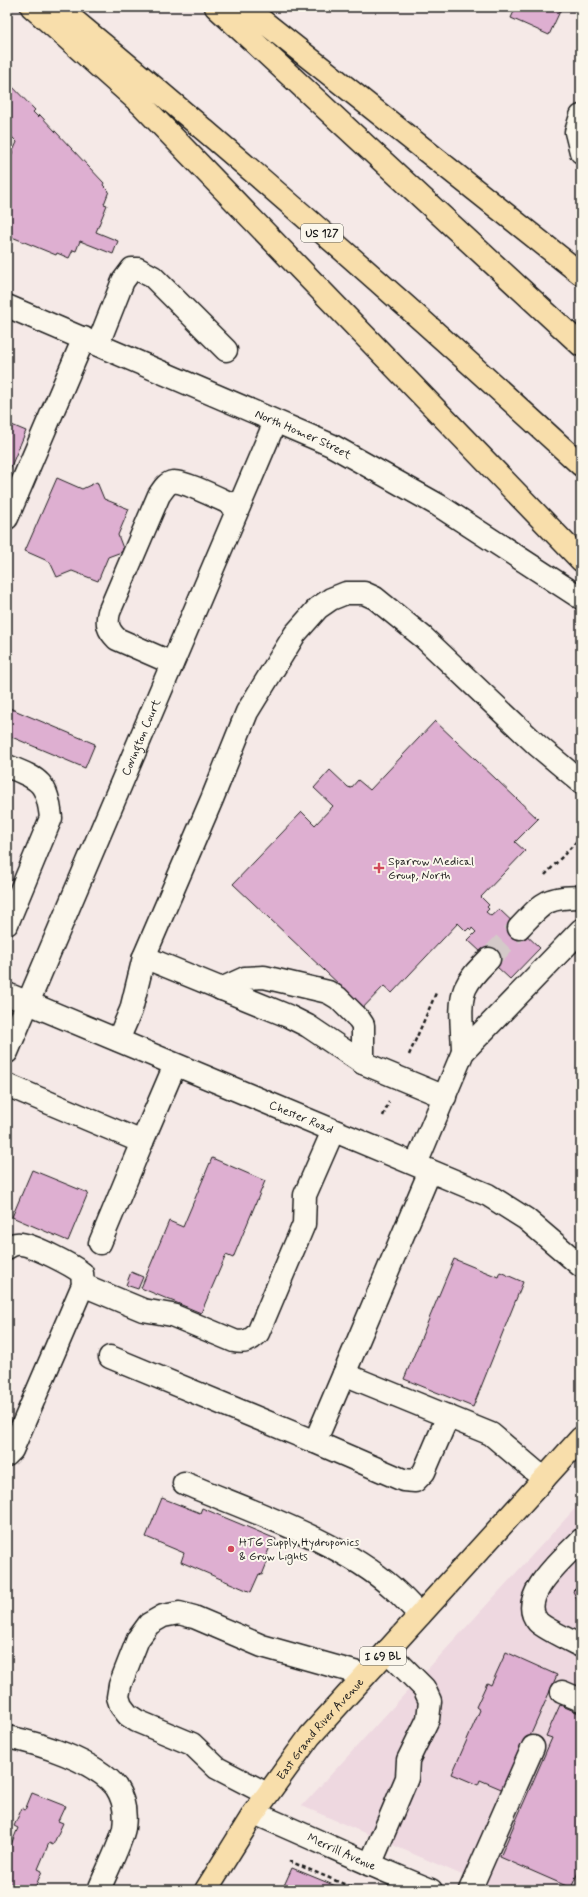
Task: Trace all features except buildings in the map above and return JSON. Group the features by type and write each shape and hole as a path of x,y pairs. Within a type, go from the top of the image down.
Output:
{"main road":[{"path":"32,7 142,105 581,560"},
{"name":"US 127","path":"58,7 182,110 489,380 581,465"},
{"path":"216,7 581,345"},
{"path":"245,7 581,274"},
{"name":"East Grand River Avenue","path":"206,1890 254,1813 310,1736 581,1438"}],"street":[{"path":"581,116 576,132 581,152"},
{"path":"7,518 91,341 123,281 132,269 138,269 153,277 226,350"},
{"name":"North Homer Street","path":"7,306 331,446 438,504 581,598"},
{"name":"Covington Court","path":"7,1052 275,422"},
{"path":"172,663 116,639 110,632 106,623 109,612 159,495 165,486 173,482 184,484 238,507"},
{"path":"118,1040 131,1010 144,957 212,799 247,712 295,634 318,608 331,599 346,592 364,593 376,598 423,637 537,745 581,782"},
{"path":"7,766 34,777 45,787 50,803 51,818 7,924"},
{"path":"519,928 541,905 551,899 581,897"},
{"path":"315,1442 344,1374 423,1168 445,1097 463,1052 581,930"},
{"path":"144,957 288,1016 308,1026 340,1049 364,1063 445,1097"},
{"path":"463,1052 462,1001 465,989 472,977 489,959"},
{"path":"221,988 245,978 264,977 328,992 338,998 363,1025 364,1063"},
{"name":"Chester Road","path":"7,994 488,1195 526,1219 581,1266"},
{"path":"100,1243 175,1065"},
{"path":"7,1085 142,1142"},
{"path":"83,1285 142,1310 172,1314 234,1340 242,1342 251,1340 258,1333 304,1224 305,1196 333,1131"},
{"path":"7,1248 12,1244 22,1244 73,1266 82,1273 83,1285 12,1450 7,1455"},
{"path":"110,1357 403,1480 415,1481 424,1472 448,1416"},
{"path":"344,1374 490,1434 544,1479"},
{"path":"184,1483 303,1534 352,1558 394,1588 420,1615"},
{"path":"581,1540 544,1580 532,1598 532,1611 539,1623 581,1646"},
{"path":"267,1794 217,1768 192,1744 136,1721 128,1715 121,1706 118,1697 120,1685 138,1639 149,1624 163,1616 179,1613 194,1617 262,1646 365,1675"},
{"path":"370,1865 407,1778 408,1760 428,1719 430,1701 424,1688 387,1651"},
{"path":"7,1737 34,1743 86,1764 104,1776 116,1788 125,1807 124,1829 99,1890"},
{"path":"470,1890 533,1747"},
{"name":"Merrill Avenue","path":"254,1813 430,1890"}],"path":[{"path":"383,1116 439,987"},
{"path":"289,1861 358,1890"}],"shaded area":[{"path":"581,1502 581,1890 497,1890 302,1806"}],"tunnel":[{"path":"489,959 519,928"}],"place":[{"name":"Sparrow Medical Group, North","path":"379,868"},
{"name":"HTG Supply Hydroponics & Grow Lights","path":"231,1549"}]}
